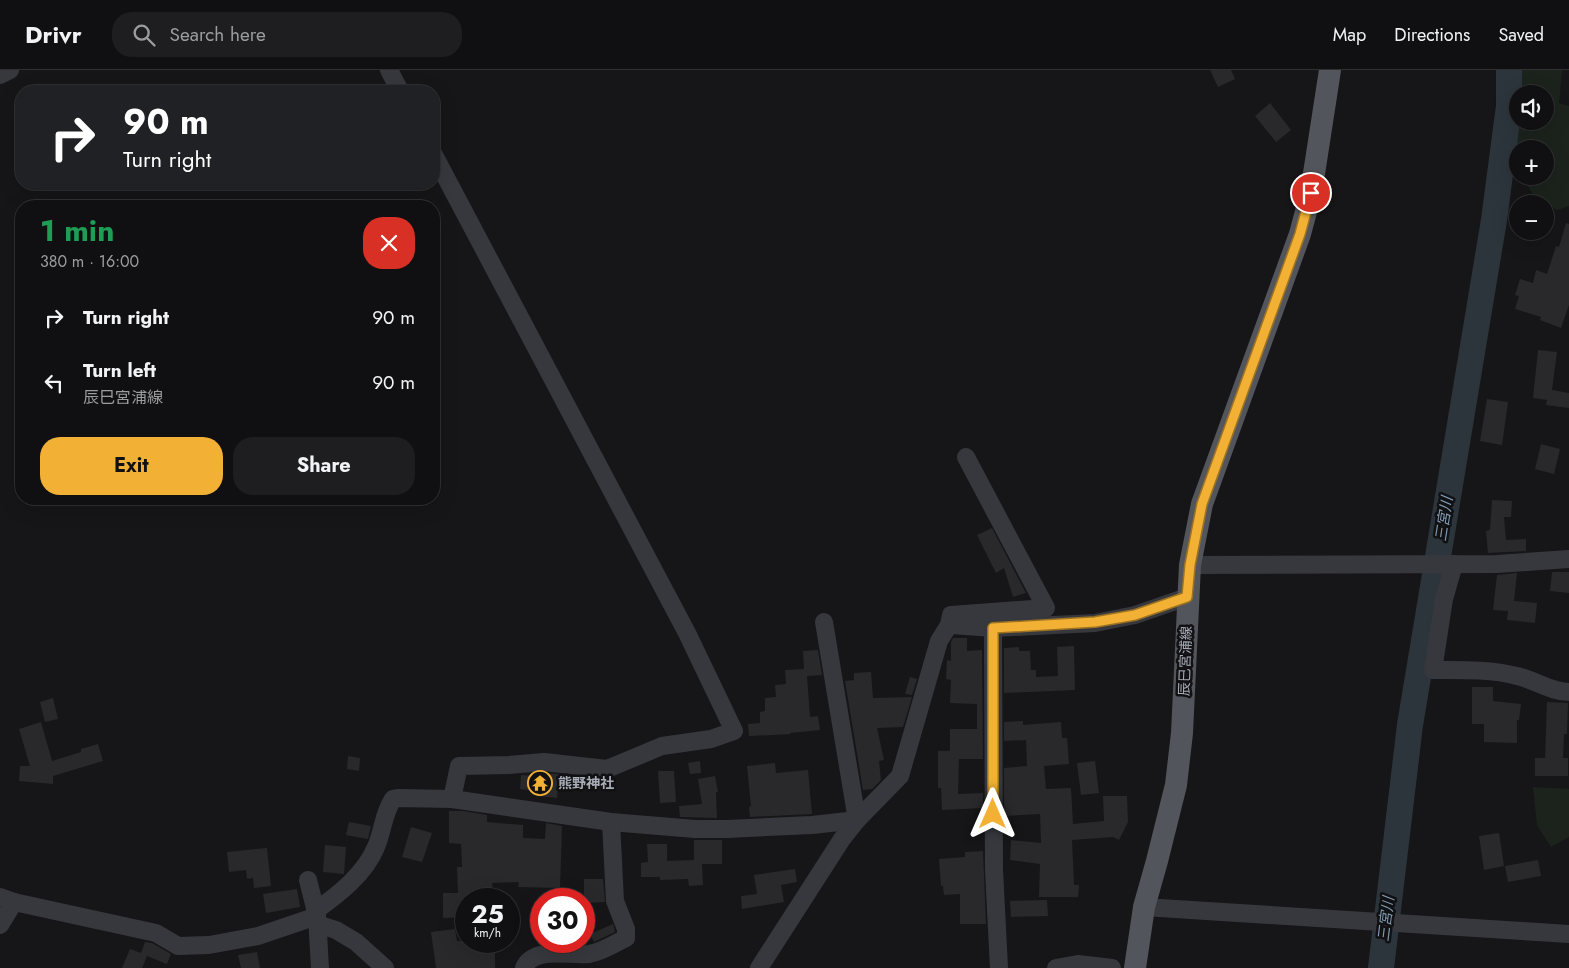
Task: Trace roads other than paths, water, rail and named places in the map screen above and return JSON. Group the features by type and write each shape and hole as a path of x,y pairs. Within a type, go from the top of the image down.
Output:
{"main road":[{"name":"辰巳宮浦線","path":"1135,968 1144,907 1176,785 1182,733 1187,597 1190,565 1202,504 1300,234 1311,193 1330,70"}],"street":[{"path":"0,75 10,70"},
{"path":"389,70 397,85"},
{"path":"440,166 686,633 734,731 711,739 662,746 607,769 544,762 459,766 452,799"},
{"path":"759,968 856,820 900,776 939,641 949,624 951,615 1046,608 966,457"},
{"path":"1190,565 1496,564 1569,559"},
{"path":"1454,564 1444,599 1432,670 1482,670 1508,674 1534,681 1554,690 1569,692"},
{"path":"949,624 993,628 1095,622 1135,615 1187,597"},
{"path":"824,622 856,820"},
{"path":"993,628 994,870 999,968"},
{"path":"0,925 4,897 156,933 178,946 193,947 251,938 316,917 369,862 377,846 388,807 393,800 399,798 452,799 611,822 695,829 812,825 856,820"},
{"path":"524,968 526,962 536,955 590,954 626,938 626,929 615,902 611,822"},
{"path":"308,880 316,917 320,968"},
{"path":"1144,907 1569,934"},
{"path":"316,917 356,942 385,968"},
{"path":"1056,968 1078,964 1112,968"}],"waterway":[{"name":"三宮川","path":"1381,968 1410,725 1494,220 1509,106 1509,70"}],"place":[{"name":"熊野神社","path":"540,783"}]}
